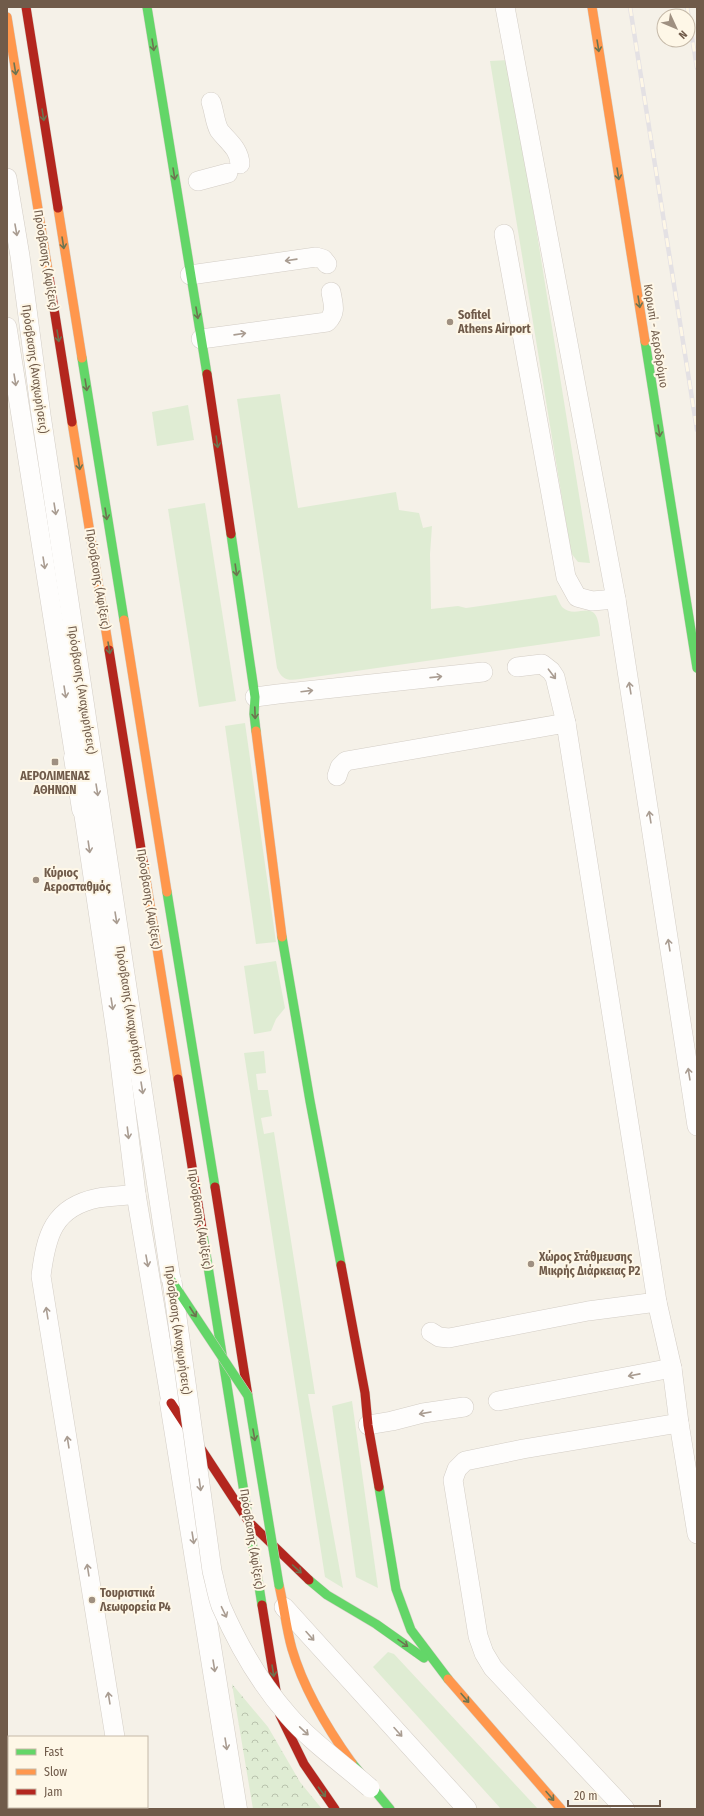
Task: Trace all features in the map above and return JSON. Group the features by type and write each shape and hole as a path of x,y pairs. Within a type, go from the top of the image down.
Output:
{"main road":[{"path":"26,7 279,1585 293,1648 306,1684 328,1727 370,1788 390,1809"},
{"path":"147,7 201,339 255,697 254,714 284,950 365,1393 368,1425 396,1589 410,1630 440,1668 561,1809"},
{"name":"Κορωπί - Αεροδρόμιο","path":"592,7 697,668"},
{"name":"Πρόσβασης (Αφίξεις)","path":"7,17 280,1715 292,1745 310,1776 335,1809"},
{"path":"171,1280 248,1396"},
{"path":"171,1403 249,1522 299,1571 328,1595 376,1624 440,1668"}],"street":[{"path":"76,758 83,809"},
{"path":"171,1403 236,1809"}],"lane":[{"path":"505,7 616,599 697,1126"},
{"path":"198,181 234,168 237,152 234,146 219,129 211,102"},
{"name":"Πρόσβασης (Αναχωρήσεις)","path":"7,178 20,256 41,415 171,1280 212,1571 221,1605 246,1656 266,1688 288,1716 370,1788"},
{"path":"504,234 566,577 577,597 592,601 616,599"},
{"path":"190,275 316,257 323,259 327,264"},
{"path":"201,339 327,322 332,317 334,310 331,292"},
{"path":"7,327 76,758"},
{"path":"518,667 542,664 551,671 555,678 566,723 657,1302 672,1368 679,1423 697,1534"},
{"path":"255,697 483,672"},
{"path":"337,776 340,767 346,760 566,723"},
{"path":"83,809 117,1039 136,1194 171,1403"},
{"path":"115,1736 42,1276 45,1250 49,1234 65,1214 82,1203 98,1198 136,1194"},
{"path":"431,1332 439,1337 449,1338 588,1311 657,1302"},
{"path":"498,1401 672,1368"},
{"path":"368,1425 392,1421 423,1413 464,1407"},
{"path":"625,1809 493,1668 484,1653 478,1636 453,1480 456,1469 465,1461 523,1449 679,1423"},
{"path":"284,1607 467,1809"}],"green space":[{"path":"509,60 590,563 578,562 571,553 490,61"},
{"path":"280,394 298,508 396,492 399,510 419,513 423,528 432,526 430,554 431,609 458,606 466,608 556,595 562,607 568,611 591,611 595,615 598,623 600,636 296,680 289,680 283,677 277,668 237,399"},
{"path":"188,405 194,440 157,446 152,412"},
{"path":"205,503 236,701 199,707 168,509"},
{"path":"245,723 276,942 256,944 225,726"},
{"path":"276,961 285,1008 276,1019 271,1031 254,1034 244,966"},
{"path":"264,1051 266,1073 256,1074 258,1090 268,1090 272,1116 261,1118 264,1134 274,1132 315,1394 308,1394 343,1588 325,1577 244,1053"},
{"path":"352,1401 378,1588 356,1577 332,1406"},
{"path":"388,1652 394,1654 538,1809 501,1809 373,1667"},
{"path":"232,1684 268,1727 300,1782 322,1809 253,1809"}],"railway":[{"path":"630,7 697,430"},
{"path":"687,7 697,68"}],"traffic: fast":[{"path":"147,7 207,374"},
{"path":"645,341 697,668"},
{"path":"82,358 124,620"},
{"path":"231,534 255,697 254,714 256,731"},
{"path":"167,892 215,1187"},
{"path":"282,937 310,1101 341,1265"},
{"path":"203,1235 262,1605"},
{"path":"171,1280 248,1396 279,1585"},
{"path":"379,1487 396,1589 411,1630 448,1679"},
{"path":"309,1580 327,1595 376,1624 424,1658"},
{"path":"352,1763 390,1809"}],"traffic: slow":[{"path":"592,7 645,341"},
{"path":"7,17 49,277"},
{"path":"58,208 82,358"},
{"path":"72,422 109,650"},
{"path":"124,620 167,892"},
{"path":"256,731 282,937"},
{"path":"143,861 178,1079"},
{"path":"279,1585 292,1649 303,1679 325,1722 352,1763"},
{"path":"448,1679 561,1809"}],"traffic: jam":[{"path":"26,7 58,208"},
{"path":"49,277 72,422"},
{"path":"207,374 231,534"},
{"path":"109,650 143,861"},
{"path":"178,1079 203,1235"},
{"path":"215,1187 248,1396"},
{"path":"341,1265 365,1393 368,1425 379,1487"},
{"path":"171,1403 249,1522 309,1580"},
{"path":"262,1605 280,1715 304,1764 335,1809"}],"place":[{"name":"Sofitel Athens Airport","path":"450,322"},
{"name":"ΑΕΡΟΛΙΜΕΝΑΣ ΑΘΗΝΩΝ","path":"55,762"},
{"name":"Κύριος Αεροσταθμός","path":"36,880"},
{"name":"Χώρος Στάθμευσης Μικρής Διάρκειας P2","path":"531,1264"},
{"name":"Τουριστικά Λεωφορεία P4","path":"92,1600"}]}
